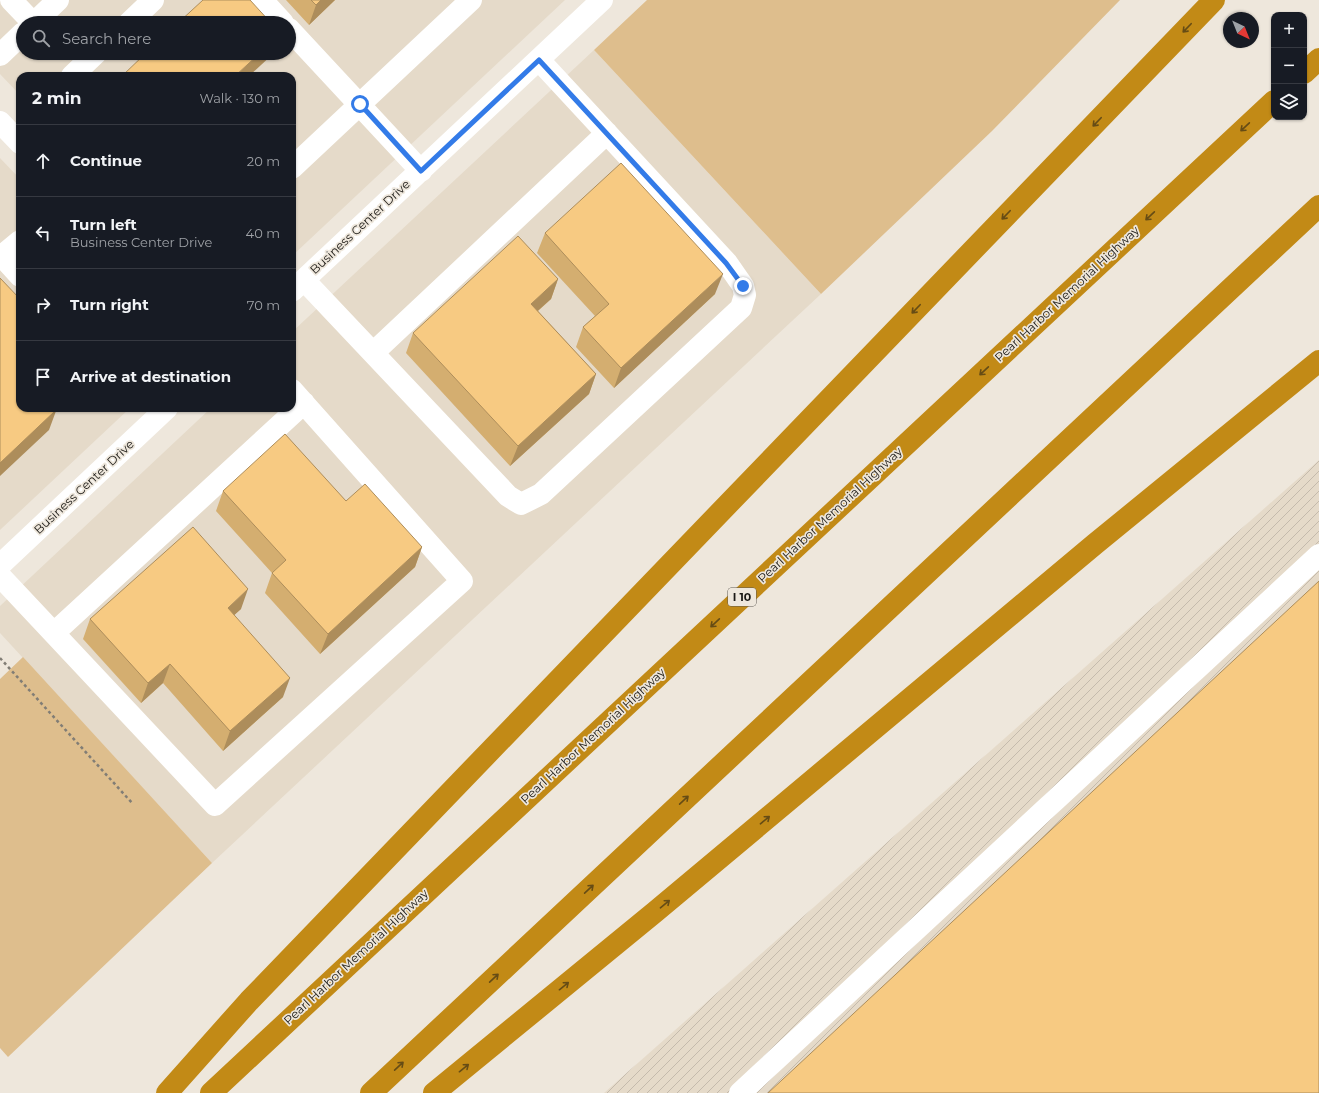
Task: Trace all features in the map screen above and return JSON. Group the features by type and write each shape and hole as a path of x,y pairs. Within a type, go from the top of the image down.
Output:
{"highway":[{"path":"167,1093 255,995 1214,0"},
{"path":"1307,69 1319,58"},
{"name":"Pearl Harbor Memorial Highway","path":"211,1093 1271,103"},
{"path":"371,1093 1319,206"},
{"path":"434,1093 655,912 1095,544 1319,361"}],"street":[{"path":"11,0 26,16"},
{"path":"41,16 58,0"},
{"path":"136,16 153,0"},
{"path":"262,0 277,16"},
{"path":"296,164 471,0"},
{"name":"Business Center Drive","path":"298,285 602,0"},
{"path":"296,36 421,171"},
{"path":"0,55 16,40"},
{"path":"76,72 89,60"},
{"path":"298,285 373,353 508,496 521,504 541,494 741,308 745,295 743,286 726,263 539,60"},
{"path":"373,353 606,133"},
{"path":"16,244 1,256 16,272"},
{"path":"0,576 215,805 462,581 298,396"},
{"name":"Business Center Drive","path":"0,565 155,412"},
{"path":"54,633 282,412"},
{"path":"740,1093 1319,554"}],"path":[{"path":"0,658 133,804"}],"shaded area":[{"path":"0,0 565,0 296,252 296,72 16,72 16,91 0,74"},
{"path":"647,0 1120,0 992,131 821,294 594,50"},
{"path":"594,50 821,294 212,863 0,633 0,606 207,412 296,412 296,328"},
{"path":"0,158 16,175 16,412 126,412 0,530"},
{"path":"1319,460 1319,1093 604,1093"},
{"path":"23,657 212,863 8,1057 0,1048 0,679"}],"building":[{"path":"203,0 250,0 265,16 186,16"},
{"path":"311,0 321,0 316,5"},
{"path":"139,60 252,60 239,72 126,72"},
{"path":"621,163 723,274 621,368 583,327 609,304 545,233"},
{"path":"518,236 558,279 531,304 596,374 518,446 413,333"},
{"path":"0,278 16,295 16,412 54,412 0,463"},
{"path":"285,434 346,501 365,484 422,547 328,634 272,573 286,560 223,491"},
{"path":"193,527 248,589 228,608 290,678 230,731 170,664 148,683 90,619"},
{"path":"1319,581 1319,1093 768,1093"}],"route":[{"path":"360,104 421,171 539,60 726,263 743,286"}]}
